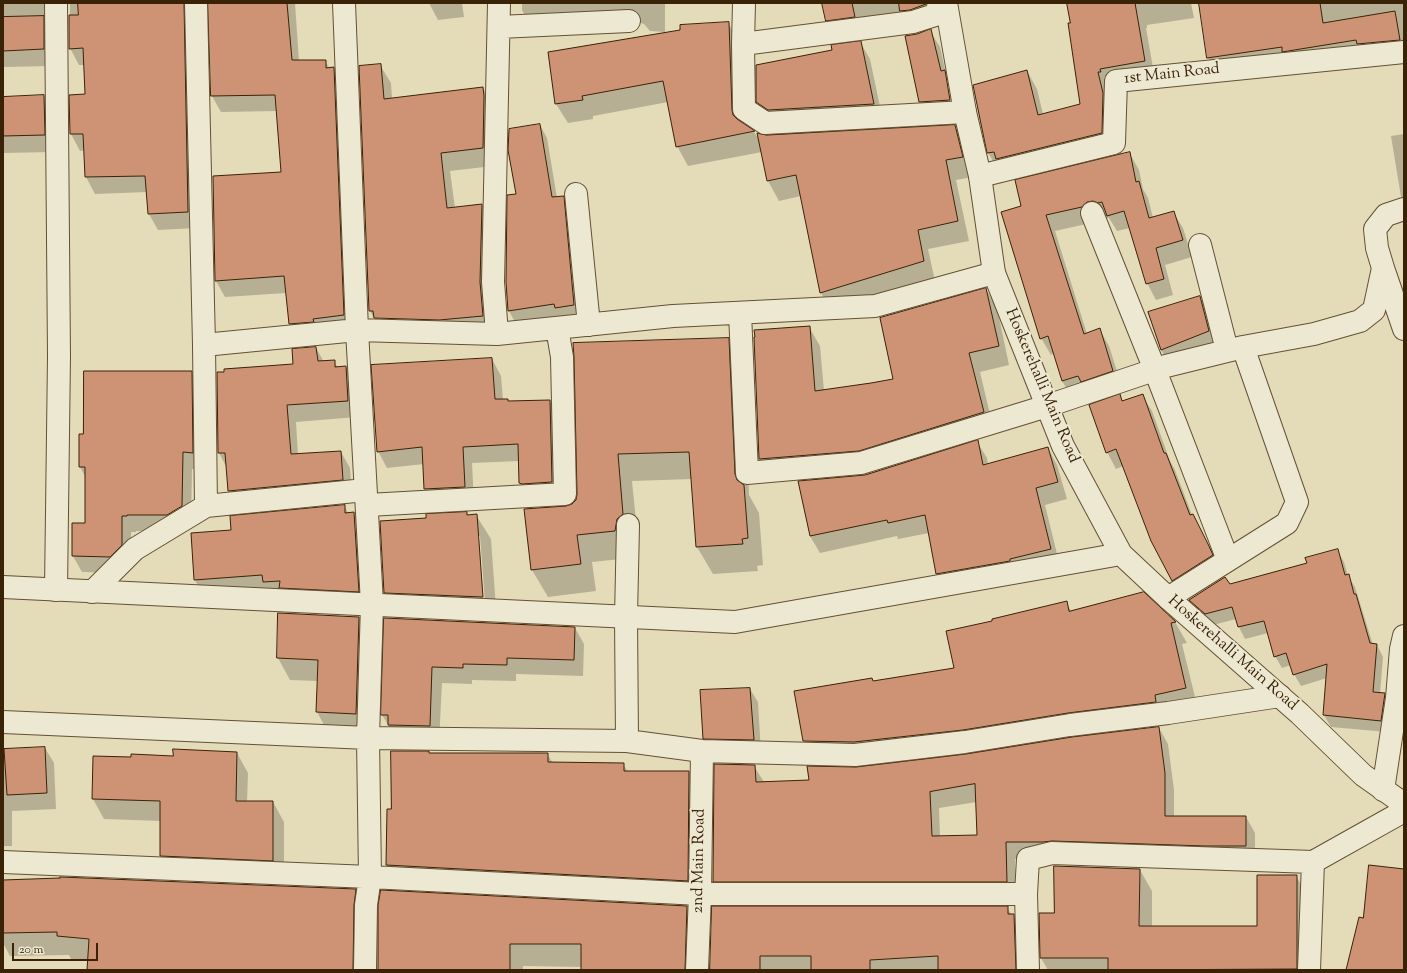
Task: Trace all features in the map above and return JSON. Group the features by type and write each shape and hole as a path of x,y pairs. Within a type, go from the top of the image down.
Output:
{"street":[{"path":"56,3 59,356 56,590"},
{"path":"196,3 204,345 206,506"},
{"path":"344,3 357,330 372,604 368,738 370,877 366,905 365,970"},
{"path":"497,334 493,282 499,3"},
{"path":"744,3 744,109 765,123 964,112"},
{"path":"743,44 913,22 935,15 940,3"},
{"name":"Hoskerehalli Main Road","path":"946,3 964,112 980,176 994,273 1063,446 1121,554 1168,598 1280,696 1363,775 1404,804"},
{"path":"499,27 629,21"},
{"name":"1st Main Road","path":"980,176 1114,143 1116,81 1404,52"},
{"path":"576,194 589,325"},
{"path":"1403,210 1386,215 1375,229 1377,248 1403,323"},
{"path":"1092,213 1155,370 1228,560"},
{"path":"1168,598 1288,524 1297,502 1235,349 1200,245"},
{"path":"740,313 747,473 861,463 1047,406 1155,370 1235,349 1314,334 1360,321 1374,310 1383,268"},
{"path":"204,345 357,330 497,334 673,316 875,306 994,273"},
{"path":"92,592 135,549 206,506 366,498 566,494 562,357 557,328"},
{"path":"627,741 626,617 628,525"},
{"path":"3,587 735,622 1121,554"},
{"path":"1383,790 1397,698 1403,645"},
{"path":"3,722 368,738 627,741 702,751 855,755 965,742 1070,725 1168,713 1280,696"},
{"name":"2nd Main Road","path":"697,970 700,894 702,751"},
{"path":"1028,970 1026,894 1028,859 1052,853 1313,862 1404,811"},
{"path":"3,862 370,877 700,894 1026,894"},
{"path":"1308,970 1313,862"}],"building":[{"path":"78,3 184,3 188,212 148,214 145,176 85,177 83,134 70,134 69,95 85,94 83,48 69,49 69,15 78,15"},
{"path":"208,3 287,3 292,60 326,60 326,68 334,67 344,315 313,319 314,322 289,324 284,276 215,281 213,176 281,172 275,95 211,96"},
{"path":"822,3 852,3 855,17 826,21"},
{"path":"899,3 926,4 910,10 900,11"},
{"path":"1067,3 1135,3 1145,61 1100,69 1101,72 1098,72 1103,93 1102,133 996,159 994,152 987,153 973,85 1027,70 1038,115 1080,104 1068,23 1070,23"},
{"path":"1199,3 1320,3 1323,23 1395,11 1400,40 1357,44 1356,40 1282,52 1282,47 1207,58"},
{"path":"44,16 44,49 3,51 3,17"},
{"path":"729,22 733,115 755,131 676,147 663,81 582,96 583,100 555,104 548,52 680,30 680,25"},
{"path":"931,29 941,71 945,70 950,100 919,102 905,36"},
{"path":"861,41 874,104 768,110 756,102 756,65 832,50 831,45"},
{"path":"381,64 384,99 483,87 483,148 441,153 447,208 482,204 480,282 483,316 439,320 374,318 373,311 369,311 359,66"},
{"path":"44,95 45,135 3,136 3,97"},
{"path":"540,124 552,197 564,196 574,305 555,308 554,304 508,311 506,282 507,195 516,194 508,150 509,129"},
{"path":"955,125 963,157 946,160 958,221 918,230 924,261 820,293 796,175 767,181 757,133 766,135"},
{"path":"1130,152 1136,182 1139,181 1149,218 1174,211 1183,240 1156,248 1164,279 1146,284 1124,211 1107,216 1102,202 1098,203 1093,201 1087,202 1082,207 1046,215 1084,334 1100,328 1113,371 1081,382 1078,376 1062,381 1048,336 1040,339 1001,212 1021,206 1015,180"},
{"path":"986,288 999,346 969,353 984,412 859,451 759,459 754,330 810,326 815,391 871,383 893,379 880,318"},
{"path":"1200,296 1209,331 1161,350 1148,312"},
{"path":"729,338 735,474 737,480 744,485 748,538 742,539 743,544 696,547 689,452 618,454 623,514 617,519 615,531 577,535 581,564 531,570 524,509 566,506 572,504 576,500 573,343"},
{"path":"316,347 318,361 335,360 335,367 346,366 348,401 287,405 291,454 341,451 343,480 228,491 225,453 218,453 217,372 224,372 224,369 293,364 292,349"},
{"path":"492,358 495,399 508,399 508,401 550,400 552,482 519,483 518,444 463,447 465,487 424,489 422,447 377,452 371,365"},
{"path":"84,371 192,371 193,453 183,452 182,506 167,515 122,516 122,545 110,557 72,556 72,523 85,523 85,467 79,467 79,434 83,434"},
{"path":"1120,394 1122,401 1143,394 1164,453 1166,453 1190,515 1193,514 1213,555 1172,581 1151,541 1116,449 1106,453 1089,405"},
{"path":"978,440 983,465 1048,447 1058,482 1036,488 1051,549 1010,559 1010,561 936,574 925,515 888,523 887,520 810,536 798,481 865,475"},
{"path":"345,505 345,513 354,512 359,592 279,588 280,581 263,582 262,575 194,580 191,533 231,530 230,516"},
{"path":"467,512 467,515 477,514 483,597 384,593 380,521 426,518 426,514"},
{"path":"1338,549 1345,575 1349,574 1354,594 1356,594 1370,643 1377,644 1373,692 1385,693 1381,721 1323,715 1327,664 1293,675 1286,653 1274,657 1264,621 1238,627 1232,607 1205,614 1189,600 1225,577 1230,584 1307,563 1305,558"},
{"path":"1144,592 1176,622 1171,623 1186,688 1155,695 1156,702 1068,713 963,730 854,742 803,741 794,691 872,678 873,681 954,668 946,631 992,621 992,619 1067,601 1069,611"},
{"path":"278,613 359,617 356,714 316,712 318,660 277,658"},
{"path":"384,618 575,627 574,660 507,658 507,665 463,664 463,668 432,667 430,726 388,725 388,715 381,715"},
{"path":"750,688 754,740 703,739 700,690"},
{"path":"1159,727 1165,773 1165,816 1246,816 1246,846 1052,841 1006,842 1007,882 713,882 714,764 755,765 756,782 809,780 807,766 856,767 966,754 1072,737","holes":["975,784 977,835 932,836 930,792"]},
{"path":"45,747 47,793 7,795 4,749"},
{"path":"173,749 237,752 236,801 273,801 273,861 160,856 160,801 92,799 93,756 131,757 131,754 173,756"},
{"path":"391,751 429,751 429,753 548,753 548,762 624,763 624,771 689,771 688,881 386,865 387,809 391,809"},
{"path":"1369,865 1404,869 1404,970 1346,970 1359,917 1363,918"},
{"path":"1054,866 1140,869 1139,926 1257,926 1257,875 1297,875 1297,969 1108,970 1108,958 1040,958 1039,913 1054,913"},
{"path":"60,877 356,889 354,905 353,970 87,970 89,939 57,936 57,932 3,933 3,880"},
{"path":"381,890 687,906 685,970 581,970 581,944 510,944 510,970 378,970 378,906"},
{"path":"712,906 1008,906 1008,914 1014,914 1016,970 938,970 938,956 870,960 870,970 811,970 811,956 760,956 760,970 710,970"}]}
